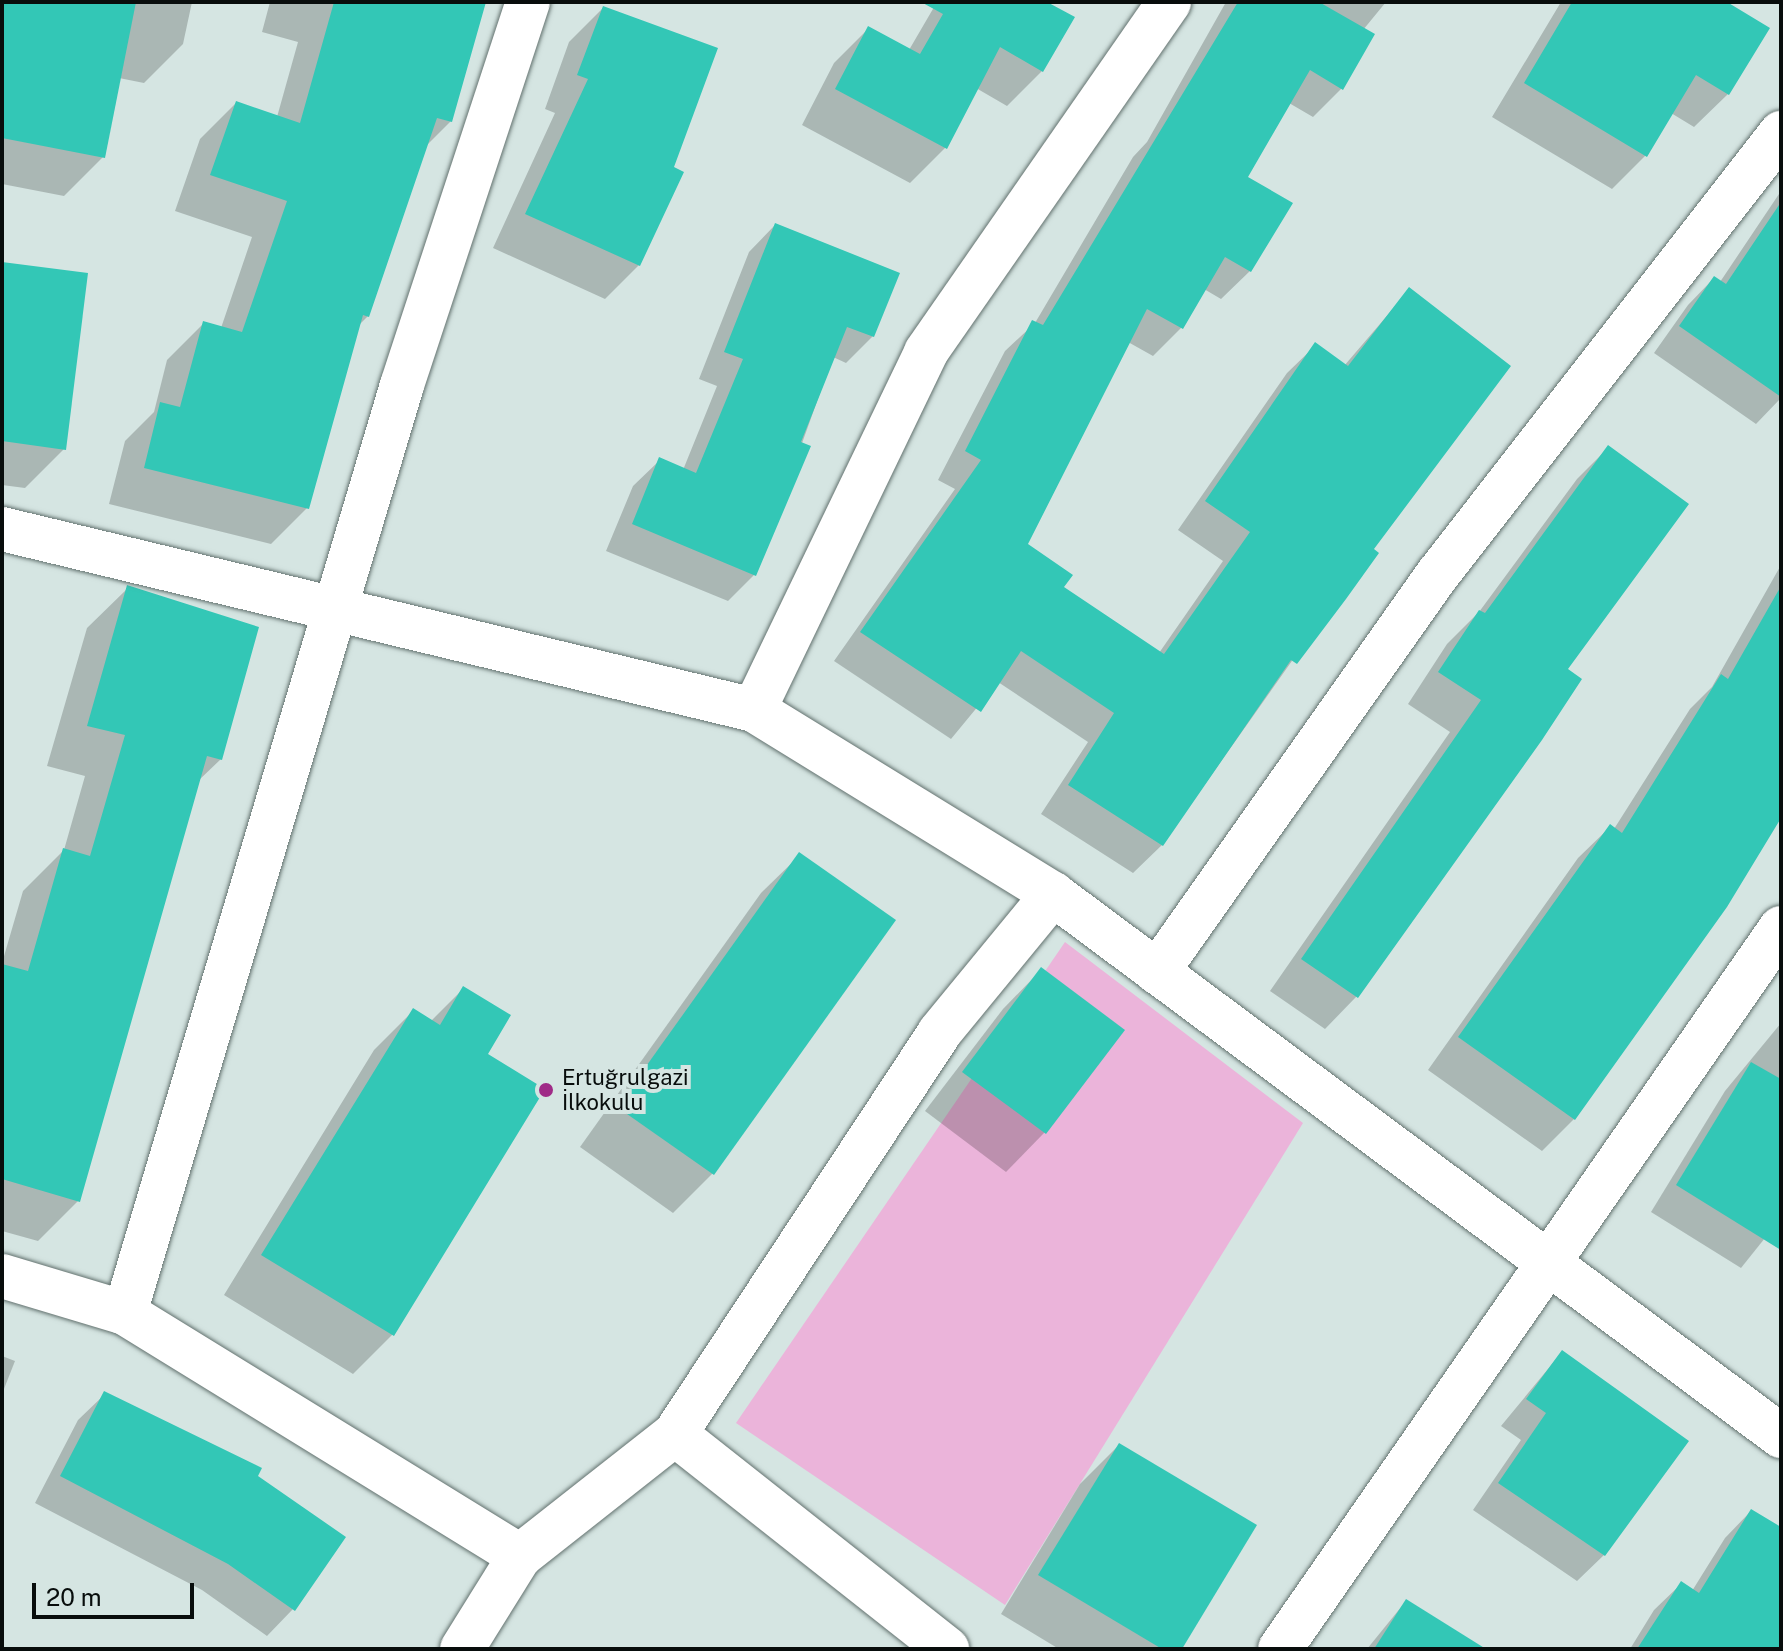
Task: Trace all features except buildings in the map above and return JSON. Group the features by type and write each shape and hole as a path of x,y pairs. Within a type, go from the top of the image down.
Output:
{"street":[{"path":"125,1313 335,608 528,2"},
{"path":"754,710 926,352 1169,2"},
{"path":"1157,972 1438,574 1781,133"},
{"path":"2,529 754,710 1053,894 1781,1436"},
{"path":"462,1649 520,1556 675,1434 939,1033 1053,894"},
{"path":"1280,1649 1781,928"},
{"path":"2,1276 125,1313 520,1556"},
{"path":"675,1434 947,1649"}],"shaded area":[{"path":"1065,942 1303,1123 1005,1605 736,1423"}],"place":[{"name":"Ertuğrulgazi İlkokulu","path":"546,1090"}]}
